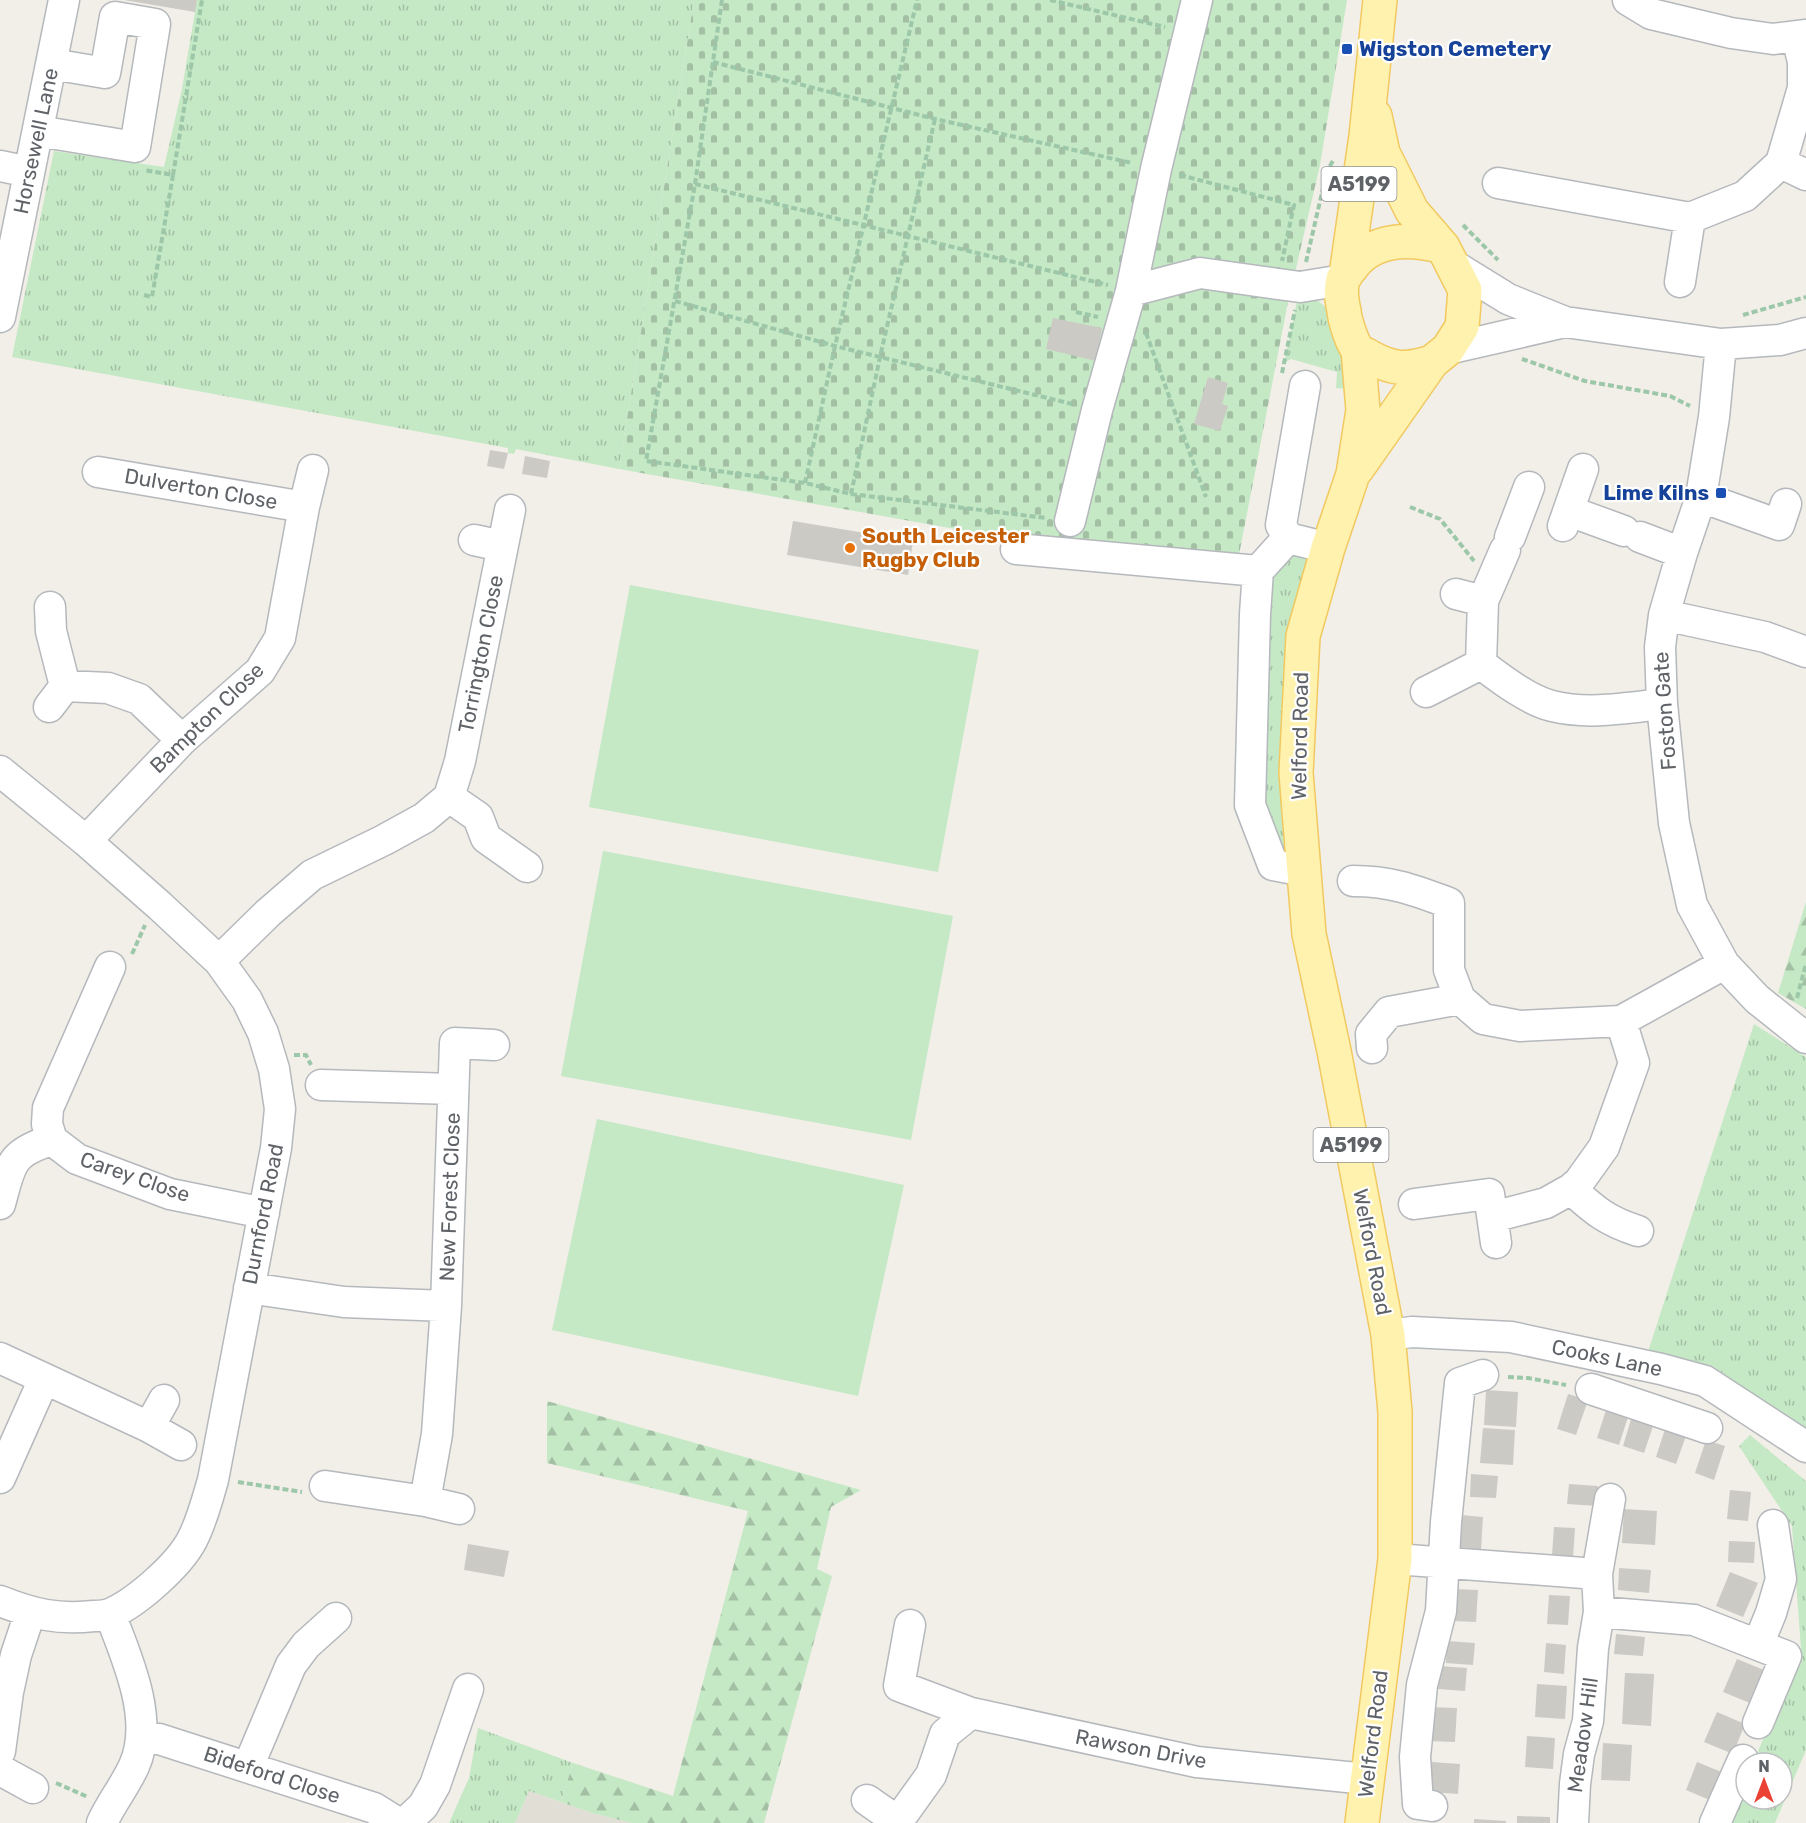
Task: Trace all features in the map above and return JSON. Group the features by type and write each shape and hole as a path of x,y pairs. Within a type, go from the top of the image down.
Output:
{"main road":[{"name":"A5199","path":"1344,277 1353,234 1380,0"},
{"name":"A5199","path":"1370,94 1383,153 1412,211 1452,245"},
{"path":"1398,240 1452,245 1465,290 1462,327 1440,355 1413,368 1387,366 1352,336 1341,297 1344,277 1367,251 1380,245 1398,240"},
{"name":"Welford Road","path":"1352,336 1363,410 1353,474 1328,548 1303,636 1296,773 1309,934 1334,1051 1388,1335 1395,1412 1395,1559 1362,1823"},
{"name":"Welford Road","path":"1353,474 1440,355"}],"street":[{"name":"Horsewell Lane","path":"0,317 64,0"},
{"path":"1070,521 1131,291 1156,169 1197,0"},
{"path":"1498,183 1563,181 1690,218 1745,196 1793,169 1803,88 1802,36 1773,39 1733,20 1651,14 1628,0"},
{"path":"39,131 135,147 155,24 115,17 105,73 52,64"},
{"path":"0,166 29,172"},
{"path":"1680,282 1690,218"},
{"path":"1452,245 1508,299 1565,321 1721,344 1780,340 1806,333"},
{"path":"1131,291 1200,273 1288,286 1344,277"},
{"path":"1288,286 1352,336"},
{"path":"1440,355 1504,335 1565,321"},
{"name":"Foston Gate","path":"1721,344 1714,417 1701,497 1664,615 1660,647 1662,704 1674,823 1692,905 1724,964 1756,999 1798,1032"},
{"path":"1293,382 1281,525 1288,538 1328,548"},
{"path":"1583,469 1566,518 1632,534 1682,553"},
{"name":"Bampton Close","path":"86,841 182,740 260,671 280,638 313,470"},
{"name":"Dulverton Close","path":"98,472 304,507"},
{"path":"1529,479 1503,553 1469,597 1481,664 1509,686 1551,706 1592,711 1662,704"},
{"path":"1701,497 1779,525 1786,504"},
{"name":"Torrington Close","path":"449,797 460,761 488,543 510,510"},
{"path":"1288,538 1258,570 1250,805 1273,865 1304,871"},
{"path":"1016,549 1258,570"},
{"path":"50,607 51,631 57,656 57,696 108,688 139,699 182,740"},
{"path":"1664,615 1765,637 1806,652"},
{"path":"1426,692 1481,664"},
{"name":"Durnford Road","path":"0,771 86,841 219,961 247,1000 263,1033 274,1069 280,1109 276,1148 213,1480 202,1518 192,1541 175,1564 142,1594 110,1614 71,1619 30,1613 0,1601"},
{"path":"219,961 268,913 312,875 424,818 449,797 478,817 486,838 527,867"},
{"path":"1353,881 1394,884 1449,903 1449,970 1460,999 1483,1019 1520,1026 1621,1021 1724,964"},
{"path":"0,1204 12,1163 29,1147 52,1140 47,1124 48,1108 110,967"},
{"path":"1372,1048 1371,1034 1389,1012 1460,999"},
{"path":"1414,1204 1493,1218 1546,1203 1579,1182 1604,1147 1634,1063 1621,1021"},
{"name":"New Forest Close","path":"425,1501 437,1434 446,1306 455,1043 495,1045"},
{"name":"New Forest Close","path":"321,1085 453,1089"},
{"name":"Carey Close","path":"52,1140 77,1159 170,1194 264,1213"},
{"path":"1571,1189 1595,1212 1615,1224 1638,1231"},
{"name":"New Forest Close","path":"249,1288 344,1302 446,1306"},
{"name":"Cooks Lane","path":"1388,1335 1412,1332 1510,1337 1661,1369 1705,1381 1806,1447"},
{"path":"0,1358 181,1444"},
{"path":"1650,1408 1661,1369"},
{"path":"1445,1563 1446,1522 1460,1383 1482,1375"},
{"path":"0,1478 44,1379"},
{"name":"Cooks Lane","path":"1591,1389 1707,1428"},
{"path":"149,1427 164,1400"},
{"path":"326,1486 425,1501 459,1509"},
{"name":"Meadow Hill","path":"1573,1823 1575,1784 1588,1721 1593,1648 1599,1612 1597,1575 1610,1499"},
{"path":"1758,1645 1771,1613 1780,1579 1773,1525"},
{"path":"1395,1559 1597,1575"},
{"name":"Welford Road","path":"1432,1806 1418,1804 1415,1757 1422,1685 1441,1611 1445,1563"},
{"path":"1599,1612 1694,1620 1786,1656 1758,1723"},
{"path":"0,1751 10,1682 30,1613"},
{"path":"102,1823 135,1765 141,1738 140,1708 134,1676 110,1614"},
{"path":"248,1767 296,1656 336,1618"},
{"name":"Rawson Drive","path":"910,1625 899,1686 971,1713 1197,1762 1286,1769 1367,1779"},
{"path":"405,1823 423,1806 435,1785 468,1689"},
{"path":"867,1800 899,1822 931,1775 945,1734 971,1713"},
{"name":"Bideford Close","path":"141,1738 159,1739 374,1808 398,1823"},
{"path":"0,1770 33,1788"},
{"path":"1715,1823 1734,1780"}],"path":[{"path":"144,295 152,297 202,0"},
{"path":"722,0 695,184 646,461 805,483 851,494 1070,521"},
{"path":"805,483 863,224 917,0"},
{"path":"1050,0 1189,33"},
{"path":"713,62 935,118 1156,169 1294,205 1284,363 1293,382"},
{"path":"851,494 935,118"},
{"path":"1288,286 1328,171 1338,152"},
{"path":"141,170 173,175"},
{"path":"695,184 1131,291 1206,497"},
{"path":"1452,245 1499,262"},
{"path":"1738,316 1806,297"},
{"path":"675,302 835,346 1098,410"},
{"path":"1504,335 1509,353 1529,362 1586,381 1670,396 1714,417"},
{"path":"1284,363 1291,359"},
{"path":"1410,507 1440,519 1473,560 1503,553"},
{"path":"110,967 128,965 146,924 160,906"},
{"path":"1798,1032 1806,964"},
{"path":"1482,1375 1528,1378 1591,1389"},
{"path":"213,1480 307,1493 326,1486"}],"shaded area":[{"path":"529,1791 592,1813 632,1823 515,1823"}],"green space":[{"path":"197,0 694,0 619,469 516,449 514,454 508,453 508,448 12,357 54,151 164,167 182,89"},
{"path":"694,0 1347,0 1320,165 1287,307 1238,560 1006,538 619,469"},
{"path":"1300,287 1345,322 1363,390 1336,388 1337,372 1291,359 1284,363"},
{"path":"1288,538 1328,548 1303,636 1304,871 1273,865 1250,805 1255,614"},
{"path":"630,585 979,650 938,872 589,807"},
{"path":"603,851 953,916 911,1140 561,1076"},
{"path":"1806,902 1806,1009 1778,993"},
{"path":"1754,1024 1806,1057 1806,1429 1712,1366 1645,1361"},
{"path":"597,1119 904,1185 858,1396 552,1330"},
{"path":"547,1401 861,1490 831,1507 817,1569 832,1576 764,1823 632,1823 561,1802 573,1763 673,1796 748,1511 547,1463"},
{"path":"1750,1435 1806,1481 1806,1750 1794,1778 1794,1751 1758,1751 1801,1649 1792,1526 1739,1446"},
{"path":"478,1728 573,1763 561,1802 529,1791 515,1823 449,1823 469,1778"},
{"path":"1734,1809 1734,1811 1780,1811 1775,1823 1728,1823"}],"building":[{"path":"124,0 197,0 195,12"},
{"path":"1053,318 1102,328 1096,361 1046,349"},
{"path":"1208,377 1228,383 1222,404 1228,406 1220,431 1194,424"},
{"path":"490,450 508,453 504,469 487,466"},
{"path":"525,456 550,461 547,478 522,474"},
{"name":"South Leicester Rugby Club","path":"793,521 913,541 908,575 787,555"},
{"path":"1486,1390 1518,1392 1516,1427 1484,1425"},
{"path":"1568,1394 1588,1400 1576,1435 1557,1429"},
{"path":"1607,1407 1629,1414 1619,1445 1597,1438"},
{"path":"1632,1416 1654,1423 1644,1453 1623,1446"},
{"path":"1666,1426 1687,1433 1676,1464 1656,1457"},
{"path":"1483,1428 1515,1430 1513,1465 1480,1463"},
{"path":"1706,1440 1725,1446 1714,1480 1695,1473"},
{"path":"1471,1474 1498,1476 1496,1498 1470,1497"},
{"path":"1569,1484 1598,1486 1597,1506 1567,1504"},
{"path":"1730,1490 1751,1492 1748,1521 1727,1519"},
{"path":"1624,1509 1657,1511 1655,1545 1622,1543"},
{"path":"1461,1515 1483,1517 1481,1550 1458,1548"},
{"path":"1554,1527 1575,1528 1573,1557 1552,1555"},
{"path":"1729,1541 1755,1542 1754,1563 1728,1562"},
{"path":"468,1544 509,1551 504,1577 464,1570"},
{"path":"1619,1568 1651,1570 1649,1593 1618,1590"},
{"path":"1730,1572 1758,1583 1743,1617 1716,1606"},
{"path":"1455,1589 1478,1590 1476,1622 1454,1621"},
{"path":"1549,1595 1570,1596 1568,1625 1547,1624"},
{"path":"1616,1634 1645,1637 1643,1656 1614,1654"},
{"path":"1447,1641 1475,1643 1473,1665 1446,1663"},
{"path":"1546,1643 1566,1645 1564,1674 1544,1672"},
{"path":"1737,1659 1764,1670 1750,1703 1723,1692"},
{"path":"1440,1666 1467,1668 1465,1691 1438,1689"},
{"path":"1625,1673 1654,1674 1651,1726 1622,1724"},
{"path":"1537,1684 1567,1686 1565,1719 1535,1717"},
{"path":"1428,1707 1457,1708 1455,1742 1426,1741"},
{"path":"1717,1712 1745,1724 1733,1754 1704,1742"},
{"path":"1527,1736 1555,1738 1553,1769 1525,1767"},
{"path":"1603,1743 1632,1745 1630,1781 1601,1780"},
{"path":"1432,1762 1460,1764 1458,1794 1430,1792"},
{"path":"1697,1762 1724,1773 1712,1801 1686,1790"},
{"path":"1517,1816 1550,1817 1550,1823 1517,1823"},
{"path":"1474,1819 1506,1821 1506,1823 1474,1823"}],"place":[{"name":"Wigston Cemetery","path":"1347,49"},
{"name":"Lime Kilns","path":"1721,493"},
{"name":"South Leicester Rugby Club","path":"850,548"}]}
